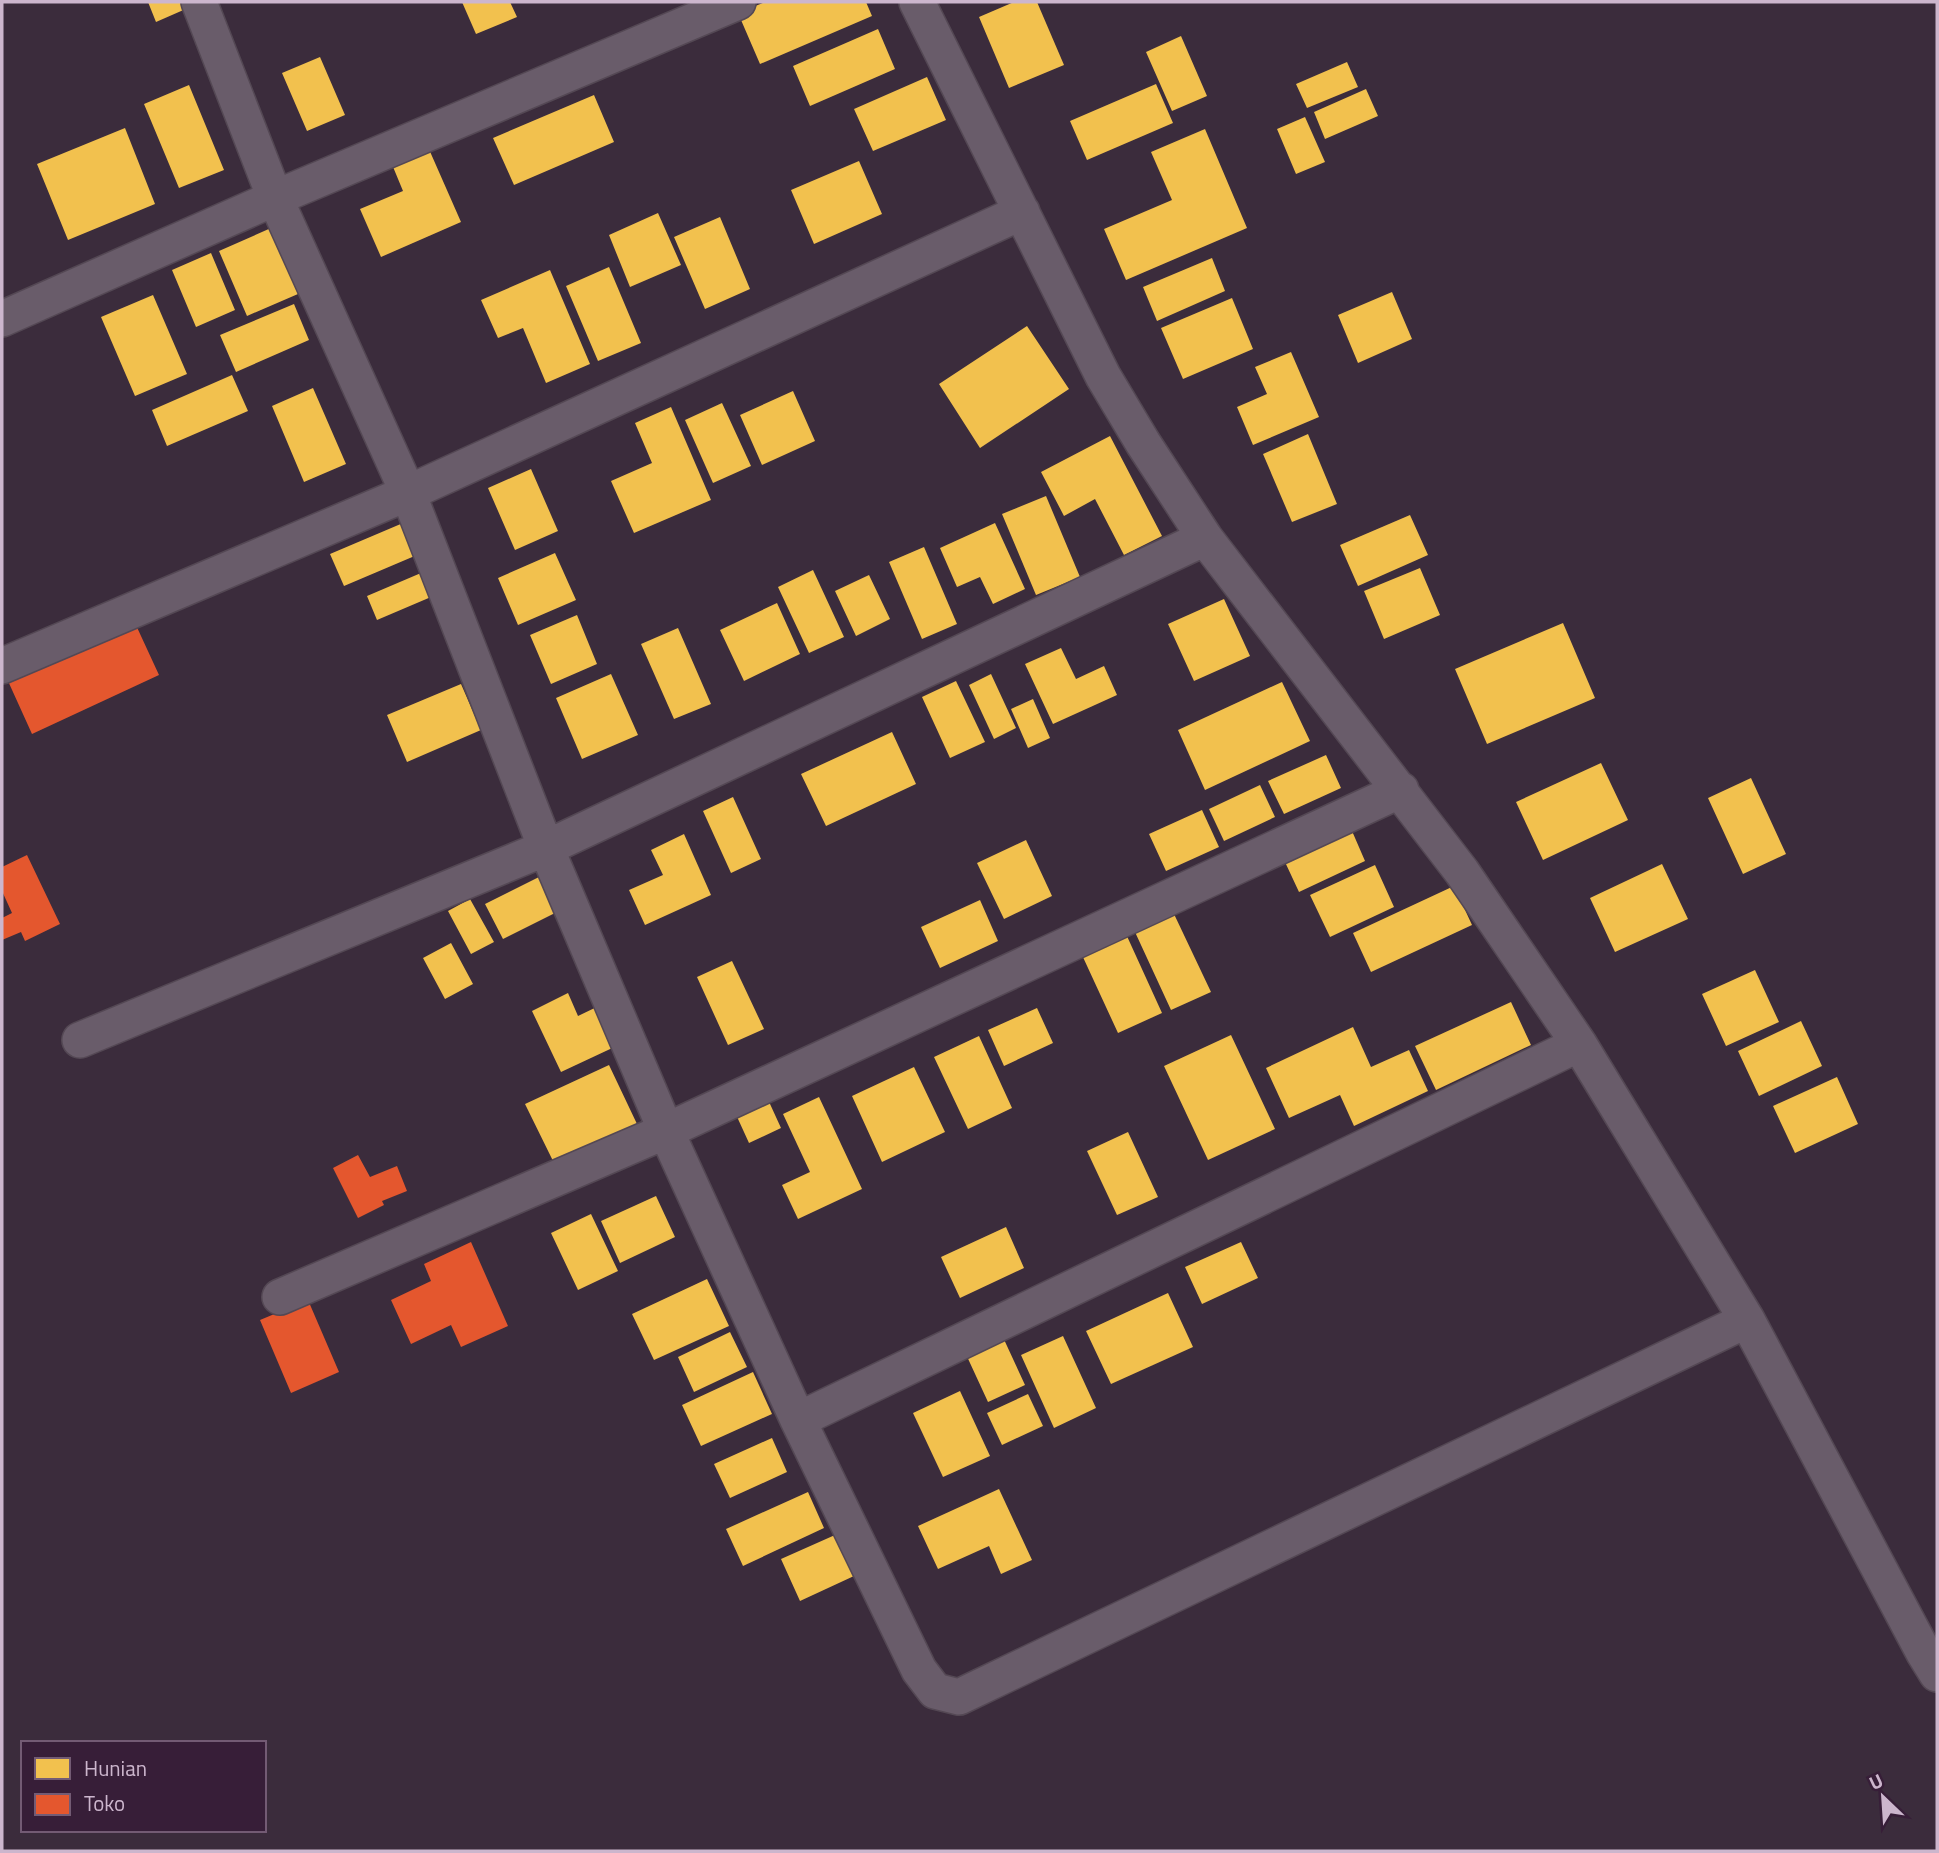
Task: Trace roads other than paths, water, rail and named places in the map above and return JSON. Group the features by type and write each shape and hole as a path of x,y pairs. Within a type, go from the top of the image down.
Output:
{"street":[{"path":"199,2 275,198 408,493 546,848 666,1131 798,1420 919,1670 935,1691 959,1696 1748,1320"},
{"path":"2,319 275,198 738,2"},
{"path":"917,2 1103,376 1205,538 1462,872 1579,1044 1748,1320 1937,1674"},
{"path":"2,666 408,493 1022,212"},
{"path":"80,1040 546,848 1205,538"},
{"path":"280,1297 666,1131 1401,790"},
{"path":"798,1420 1579,1044"}]}
